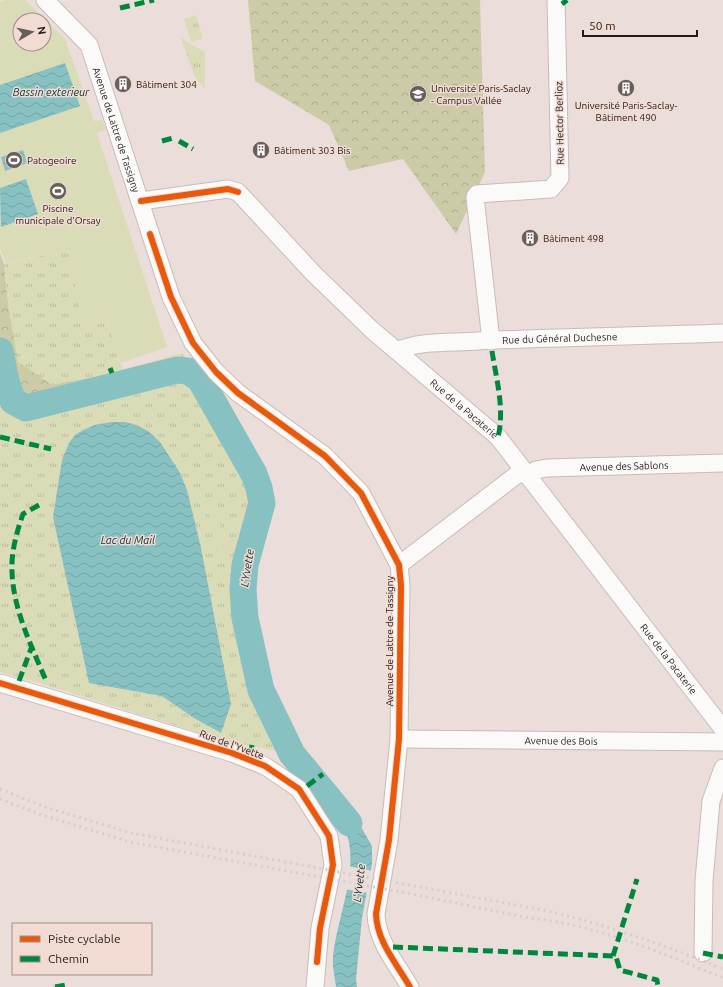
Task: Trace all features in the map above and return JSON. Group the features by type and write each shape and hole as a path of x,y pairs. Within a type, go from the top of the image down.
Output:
{"street":[{"name":"Avenue de Lattre de Tassigny","path":"45,0 89,45 141,201 171,298 193,343 216,372 238,393 324,456 361,493 399,565 401,605 399,739 389,840 376,914 376,925 381,938 410,987"},
{"name":"Rue Hector Berlioz","path":"491,341 475,197 477,194 551,189 560,178 556,0"},
{"name":"Rue de la Pacaterie","path":"141,201 228,189 238,192 313,273 397,351 498,437 723,728"},
{"name":"Rue du Général Duchesne","path":"397,351 403,348 421,345 491,341 723,333"},
{"name":"Avenue des Sablons","path":"399,565 525,473 543,469 723,463"},
{"name":"Rue de l'Yvette","path":"0,683 232,753 266,766 299,789 329,836 333,854 333,865 320,928 315,987"},
{"name":"Avenue des Bois","path":"399,739 723,742"},
{"path":"703,952 704,880 710,801 723,768"}],"green space":[{"name":"Piscine municipale d'Orsay","path":"6,0 25,0 37,12 12,12 12,52 52,52 52,26 65,39 94,121 102,120 106,129 97,133 167,347 121,363 106,318 83,323 68,250 6,263 0,249 0,2"},
{"path":"248,0 480,0 485,172 456,234 403,159 349,171 329,125 255,81"},
{"path":"196,15 203,39 191,42 184,19"},
{"path":"180,35 185,41 205,52 205,89 195,77"},
{"path":"68,250 83,323 106,318 123,369 182,353 200,379 259,488 257,525 245,565 245,618 261,690 292,754 222,740 0,672 0,405 47,389 89,378 52,385 18,362 9,311 4,264"},
{"path":"0,253 4,264 9,311 96,376 0,405"},
{"path":"216,498 225,553 219,557 205,499"}],"water":[{"name":"Bassin exterieur","path":"65,63 80,106 0,133 0,85"},
{"name":"Patogeoire","path":"23,150 27,163 5,171 1,157"},
{"path":"26,179 38,214 1,227 0,188"},
{"name":"Lac du Mail","path":"112,422 125,422 136,425 148,431 160,442 180,473 187,490 201,548 231,704 221,733 194,718 162,696 89,683 53,517 62,460 69,443 75,435 83,430 95,425"},
{"path":"329,789 356,818 372,846 372,864 362,918 356,979 357,987 336,987 333,957 335,941 347,891 350,858 349,842 342,823 319,800"}],"pier":[{"path":"348,866 373,871 368,893 344,889"}],"waterway":[{"name":"L'Yvette","path":"0,351 6,382 13,401 26,408 177,370 188,371 200,379 254,474 262,503 245,565 243,589 245,618 261,690 292,754 349,823"}],"railway":[{"path":"0,789 45,807 131,833 548,911 637,937 723,969"},
{"path":"0,799 42,815 130,842 578,926 628,941 723,978"}],"marked path":[{"path":"120,8 154,0"},
{"path":"562,4 567,0"},
{"path":"162,141 173,138"},
{"path":"179,141 193,149"},
{"path":"492,351 498,383 501,416 498,437"},
{"path":"110,368 112,373"},
{"path":"0,437 51,449"},
{"path":"39,505 23,514 12,556 12,571 13,586 24,628 47,683"},
{"path":"19,681 32,646"},
{"path":"251,751 252,745"},
{"path":"307,786 323,774"},
{"path":"613,956 637,879"},
{"path":"393,947 613,956 616,957 620,970 657,980 658,987"},
{"path":"703,953 723,957"},
{"path":"55,987 66,985"}],"cycle path":[{"path":"141,201 228,189 238,192"},
{"path":"150,234 171,297 193,343 216,372 238,393 325,456 361,493 399,565 401,585 399,739 389,840 376,914 380,934 388,952 410,987"},
{"path":"0,683 232,753 265,766 299,789 329,836 333,865 320,928 317,962"}],"place":[{"name":"Bâtiment 304","path":"123,84"},
{"name":"Université Paris-Saclay- Bâtiment 490","path":"626,88"},
{"name":"Université Paris-Saclay - Campus Vallée","path":"418,94"},
{"name":"Bâtiment 303 Bis","path":"261,150"},
{"name":"Patogeoire","path":"14,160"},
{"name":"Piscine municipale d'Orsay","path":"58,191"},
{"name":"Bâtiment 498","path":"530,238"}]}
